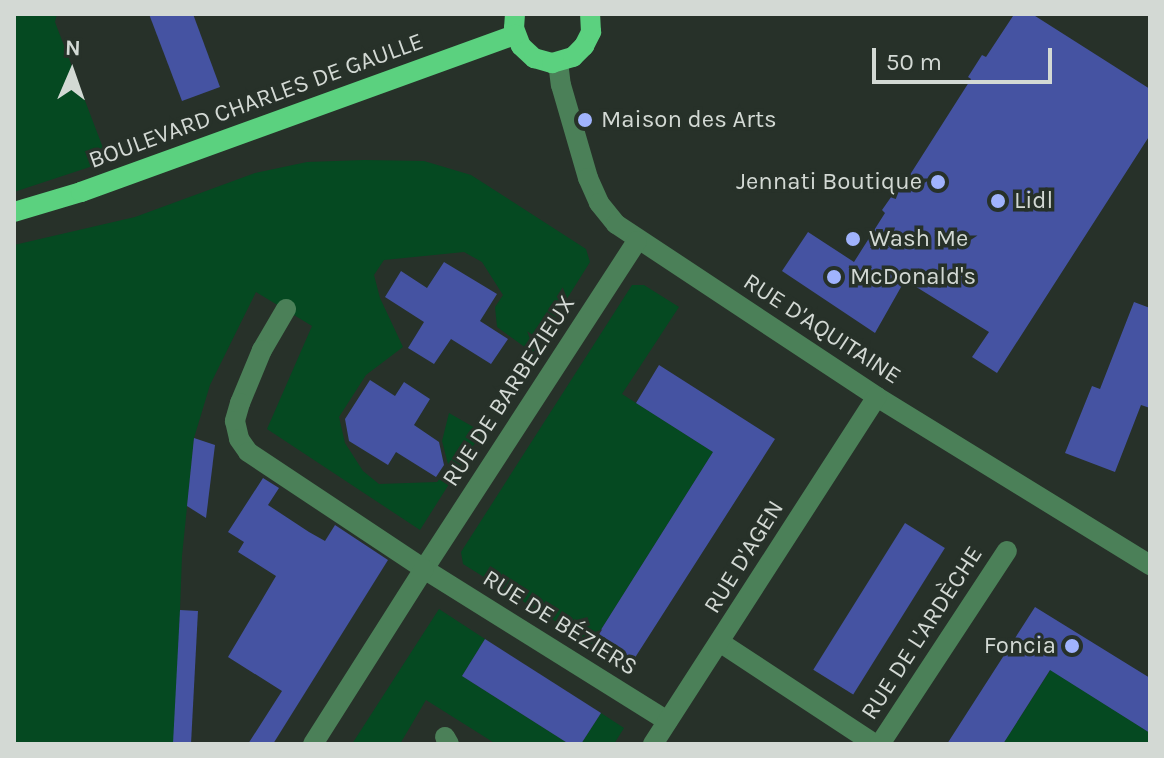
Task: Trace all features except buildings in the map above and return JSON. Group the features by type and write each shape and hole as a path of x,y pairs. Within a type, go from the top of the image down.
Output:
{"main road":[{"path":"515,14 515,35 534,58 558,62 573,57 584,46 591,32 590,14"},
{"name":"BOULEVARD CHARLES DE GAULLE","path":"14,212 81,192 515,35"}],"street":[{"name":"RUE D'AQUITAINE","path":"558,62 561,85 588,178 607,214 637,241 877,397 1150,565"},
{"name":"RUE DE BARBEZIEUX","path":"313,744 637,241"},
{"name":"RUE DE BÉZIERS","path":"286,309 262,350 235,421 239,439 248,452 424,569 667,721"},
{"name":"RUE D'AGEN","path":"653,744 877,397"},
{"name":"RUE DE L'ARDÈCHE","path":"721,643 878,744 1007,551"}],"green space":[{"path":"14,14 57,14 55,22 108,161 14,192"},
{"path":"424,161 471,175 586,249 590,262 533,353 497,327 495,307 503,295 482,262 464,252 384,260 374,275 380,298 403,347 366,375 339,417 345,443 363,471 379,484 437,482 449,468 442,441 449,413 482,432 420,530 267,429 312,326 256,292 210,385 194,438 182,556 175,744 14,744 14,245 135,217 255,173 307,162"},
{"path":"632,285 644,285 679,307 622,394 713,452 592,644 463,564 461,552"},
{"path":"439,609 485,639 462,676 569,744 496,744 426,700 400,744 352,744"},
{"path":"1053,666 1057,674 1150,733 1150,744 1003,744"},
{"path":"601,713 624,728 614,744 581,744"}],"place":[{"name":"Maison des Arts","path":"585,120"},
{"name":"Jennati Boutique","path":"938,182"},
{"name":"Lidl","path":"998,201"},
{"name":"Wash Me","path":"853,239"},
{"name":"McDonald's","path":"834,277"},
{"name":"Foncia","path":"1072,646"}]}
